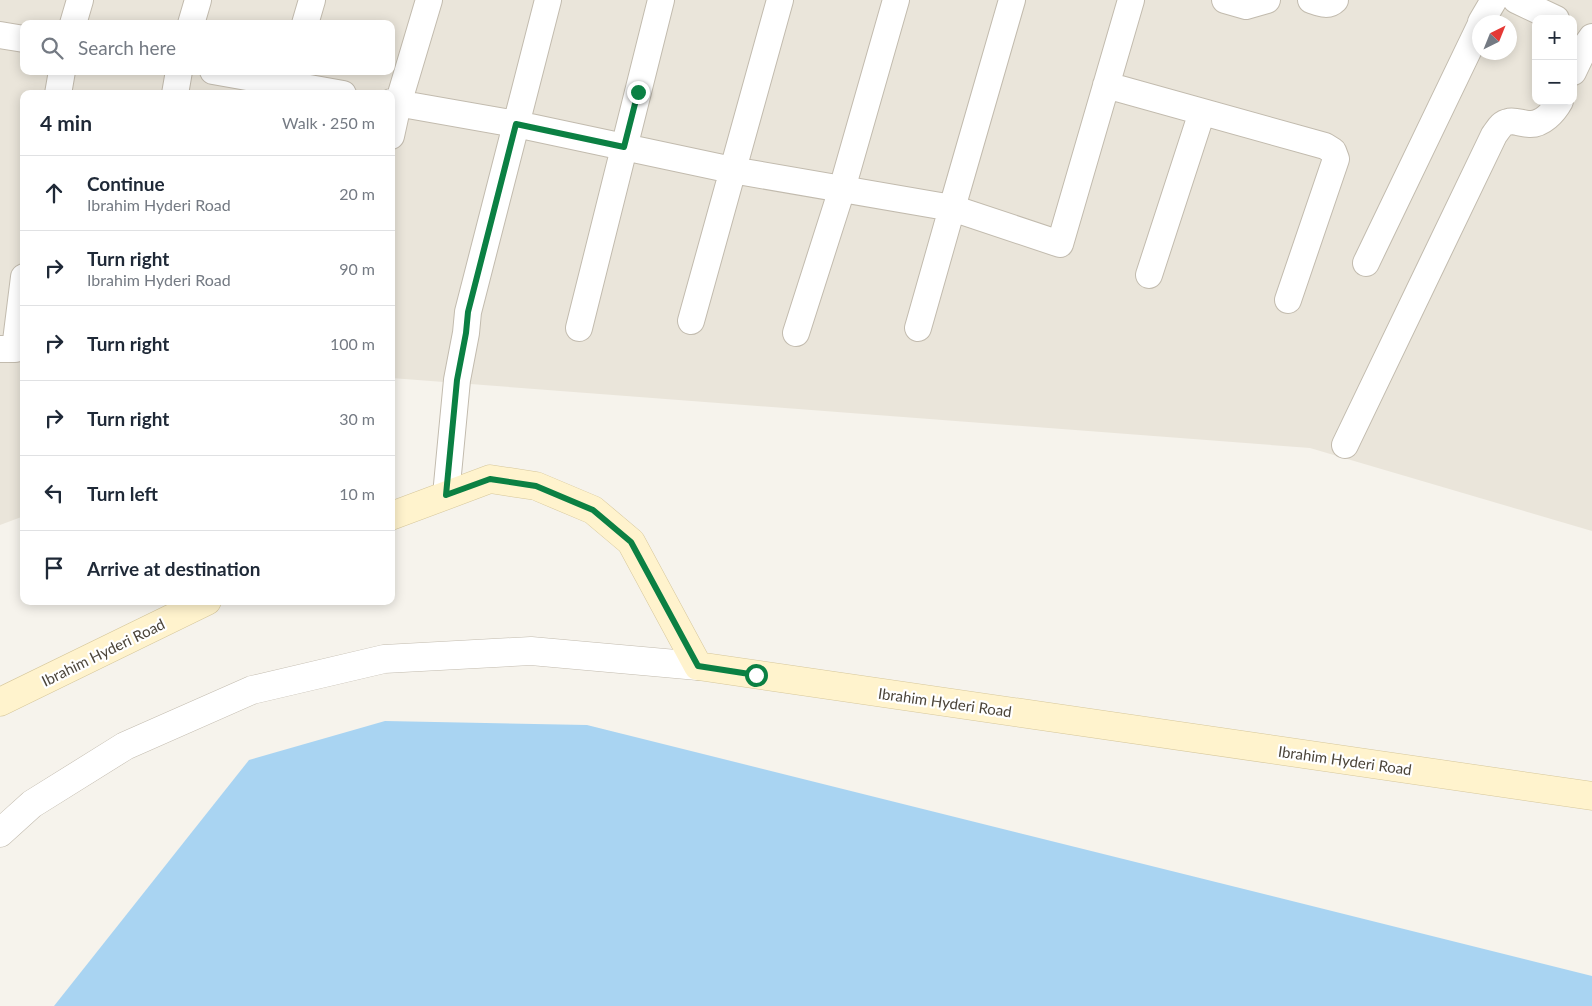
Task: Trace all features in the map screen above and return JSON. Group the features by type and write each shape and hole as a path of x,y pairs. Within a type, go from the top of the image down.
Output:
{"main road":[{"path":"395,514 490,479 536,486 593,510 631,542 698,666"},
{"name":"Ibrahim Hyderi Road","path":"0,702 199,605"},
{"name":"Ibrahim Hyderi Road","path":"698,666 1592,796"}],"street":[{"path":"74,20 80,0"},
{"path":"193,20 198,0"},
{"path":"306,20 312,0"},
{"path":"429,0 395,103 516,124 732,170 952,208 1060,244 1131,0"},
{"path":"446,495 457,380 468,312 548,0"},
{"path":"579,328 661,0"},
{"path":"691,321 780,0"},
{"path":"796,333 842,189 896,0"},
{"path":"918,328 1012,0"},
{"path":"1225,0 1246,6 1267,0"},
{"path":"1311,0 1322,4 1329,4 1335,0"},
{"path":"1484,15 1494,0"},
{"path":"1516,0 1548,15"},
{"path":"1577,29 1592,36 1577,64"},
{"path":"0,35 20,38"},
{"path":"1366,263 1472,43"},
{"path":"59,90 61,75"},
{"path":"176,90 178,75"},
{"path":"238,75 323,90"},
{"path":"1106,85 1325,146 1333,151 1336,159 1288,300"},
{"path":"1345,445 1494,135 1500,126 1509,121 1532,124 1546,118 1558,105"},
{"path":"1149,275 1202,112"},
{"path":"0,349 15,350 20,327"},
{"path":"0,834 32,804 125,746 252,690 318,674 384,659 531,651 698,666"}],"shaded area":[{"path":"0,0 1592,0 1592,531 1310,448 395,378 395,90 20,90 20,518 0,525"}],"water":[{"path":"385,721 587,725 1592,976 1592,1006 54,1006 249,760"}],"route":[{"path":"638,92 624,147 516,124 468,312 457,380 446,495 490,479 536,486 593,510 631,542 698,666 756,675"}]}
